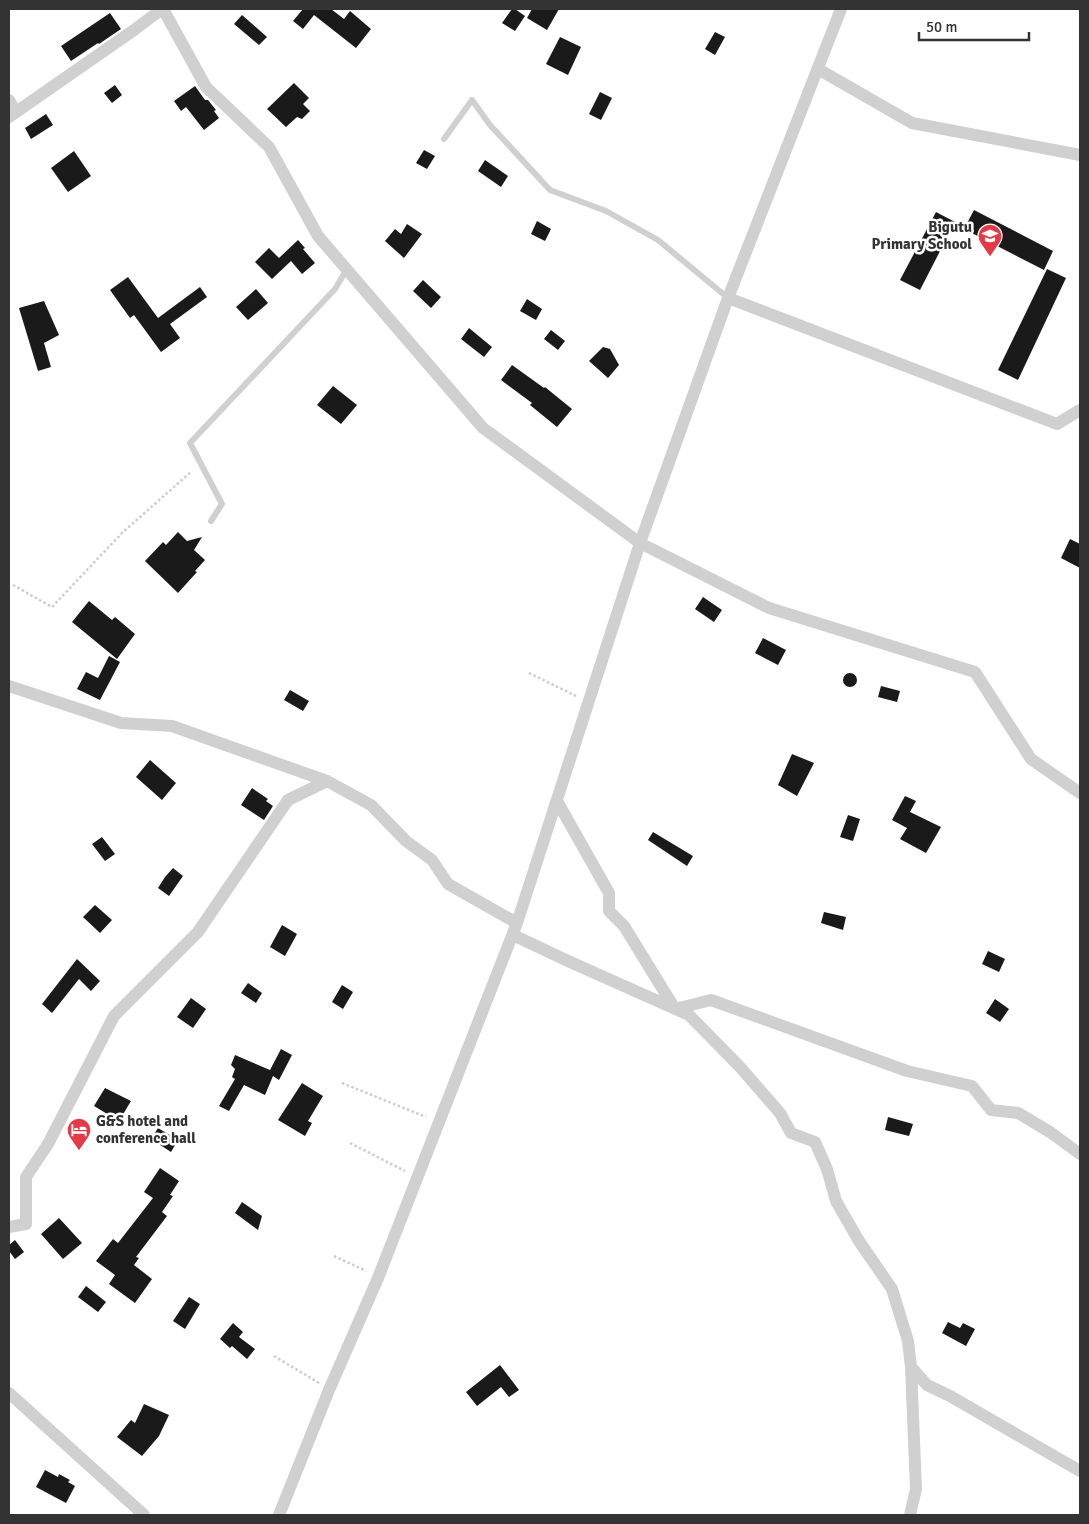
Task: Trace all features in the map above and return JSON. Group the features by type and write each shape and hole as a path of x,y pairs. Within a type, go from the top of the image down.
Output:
{"street":[{"path":"11,115 162,9 206,87 269,147 318,236 484,428 640,543 769,608 975,672 1031,759 1080,793"},
{"path":"279,1515 329,1390 378,1278 515,929 640,543 728,298 841,9"},
{"path":"818,69 912,123 1080,155"},
{"path":"9,100 12,105 11,115"},
{"path":"728,298 1057,424 1080,410"},
{"path":"9,686 121,723 172,726 327,781 371,805 406,841 432,860 448,884 515,929 568,961 689,1015 740,1067 780,1113 791,1133 815,1142 836,1201 859,1241 892,1288 908,1341 911,1367 916,1489 910,1515"},
{"path":"9,1227 26,1224 26,1177 48,1144 114,1016 198,932 288,800 327,781"},
{"path":"556,801 609,893 609,911 624,926 675,1008"},
{"path":"675,1008 711,1000 907,1071 972,1086 991,1110 1018,1113 1050,1132 1080,1154"},
{"path":"911,1367 927,1385 950,1396 1080,1471"},
{"path":"9,1393 144,1515"}],"lane":[{"path":"444,139 472,100 490,125 550,190 606,211 658,240 728,298"},
{"path":"211,521 222,504 190,443 335,289 347,269"}],"path":[{"path":"13,585 52,607 122,533 201,463"},
{"path":"529,673 589,702"},
{"path":"342,1083 439,1122"},
{"path":"350,1143 417,1178"},
{"path":"334,1256 378,1278"},
{"path":"274,1356 329,1390"}],"building":[{"path":"303,9 331,9 344,19 350,11 371,29 356,48 314,15 303,29 293,21"},
{"path":"512,9 525,16 515,31 502,23"},
{"path":"532,9 559,9 547,30 527,18"},
{"path":"110,13 121,29 71,61 61,46"},
{"path":"242,15 267,37 259,45 234,24"},
{"path":"715,32 725,37 715,55 705,49"},
{"path":"560,37 581,47 568,75 546,64"},
{"path":"294,83 309,98 303,104 310,111 302,119 297,117 286,127 267,109"},
{"path":"115,85 122,95 112,103 104,93"},
{"path":"195,86 205,100 208,100 216,110 214,111 219,118 204,130 186,107 181,111 174,101"},
{"path":"600,92 612,98 601,120 589,114"},
{"path":"46,114 53,125 31,139 25,128"},
{"path":"424,150 435,156 427,169 416,163"},
{"path":"74,151 91,176 68,192 51,168"},
{"path":"485,160 508,176 501,187 478,171"},
{"path":"974,210 1053,251 1044,270 964,229"},
{"path":"936,212 955,222 920,290 900,280"},
{"path":"537,221 551,229 545,241 531,234"},
{"path":"407,224 422,234 404,258 385,241 395,229 401,234"},
{"path":"298,240 315,263 302,274 291,261 272,279 255,262 269,248 279,258"},
{"path":"1047,269 1066,278 1018,380 998,370"},
{"path":"128,277 158,318 200,287 207,297 170,324 180,338 161,352 134,315 130,318 110,290"},
{"path":"423,280 441,297 431,308 413,291"},
{"path":"256,289 268,303 248,320 236,307"},
{"path":"527,299 542,309 536,320 520,311"},
{"path":"44,301 59,335 44,343 51,367 38,371 19,308"},
{"path":"469,328 492,347 484,357 461,339"},
{"path":"551,330 565,341 558,350 544,339"},
{"path":"603,347 610,349 619,365 608,378 589,361"},
{"path":"512,365 545,387 572,409 557,427 530,405 532,403 501,380"},
{"path":"333,386 357,405 341,424 317,405"},
{"path":"178,532 187,541 202,537 194,550 205,560 178,593 145,561 163,542 166,545"},
{"path":"1070,539 1080,544 1080,568 1061,558"},
{"path":"703,597 722,610 714,622 695,609"},
{"path":"89,601 112,620 115,617 135,634 117,659 72,622"},
{"path":"763,638 786,650 778,665 755,653"},
{"path":"109,656 120,662 100,700 77,689 86,672 98,678"},
{"path":"850,673 855,675 857,680 855,685 850,687 845,685 843,680 845,675"},
{"path":"881,686 900,691 897,702 878,697"},
{"path":"290,690 309,701 303,711 284,700"},
{"path":"792,754 814,763 797,796 778,785"},
{"path":"150,760 176,783 162,800 136,777"},
{"path":"252,788 268,799 266,801 273,806 264,820 241,805"},
{"path":"905,796 916,801 910,812 941,827 926,853 900,839 907,828 892,820"},
{"path":"848,815 860,819 853,841 840,837"},
{"path":"653,832 693,856 687,866 648,840"},
{"path":"102,837 115,854 105,861 92,844"},
{"path":"173,868 183,876 169,896 158,888"},
{"path":"95,905 112,920 100,933 83,917"},
{"path":"824,912 846,917 843,930 821,923"},
{"path":"282,925 297,934 285,956 270,947"},
{"path":"988,951 1005,959 999,972 982,964"},
{"path":"77,959 100,981 91,991 79,979 52,1013 42,1004"},
{"path":"248,983 262,993 256,1003 241,993"},
{"path":"342,985 353,992 343,1009 332,1002"},
{"path":"191,998 206,1009 193,1028 177,1017"},
{"path":"995,999 1009,1009 1000,1022 986,1013"},
{"path":"281,1049 292,1055 279,1080 273,1076 265,1095 244,1085 229,1111 219,1106 235,1079 232,1077 235,1069 231,1065 235,1055 270,1070"},
{"path":"302,1083 323,1096 308,1121 312,1123 305,1136 278,1120"},
{"path":"105,1088 131,1101 119,1121 94,1106"},
{"path":"888,1117 913,1124 909,1136 885,1130"},
{"path":"158,1128 178,1140 171,1152 151,1139"},
{"path":"160,1168 179,1181 170,1195 173,1196 162,1212 167,1216 136,1257 139,1258 134,1265 152,1279 135,1303 109,1284 115,1275 96,1261 113,1239 118,1243 153,1198 144,1192"},
{"path":"242,1202 262,1216 258,1230 235,1213"},
{"path":"59,1218 82,1243 63,1259 41,1234"},
{"path":"15,1240 24,1252 15,1259 9,1251 9,1245"},
{"path":"86,1286 106,1302 98,1312 78,1297"},
{"path":"189,1297 200,1304 185,1329 173,1321"},
{"path":"948,1322 960,1328 963,1323 975,1329 966,1346 942,1333"},
{"path":"233,1323 243,1332 239,1337 255,1349 247,1359 232,1346 230,1348 220,1339"},
{"path":"500,1365 519,1390 509,1397 501,1387 477,1406 466,1392"},
{"path":"144,1404 169,1415 159,1436 142,1456 117,1437 131,1420 135,1423"},
{"path":"45,1470 58,1477 59,1474 70,1480 68,1482 75,1486 66,1503 36,1487"}],"place":[{"name":"Bigutu Primary School","path":"990,257"},
{"name":"G&S hotel and conference hall","path":"79,1151"}]}
